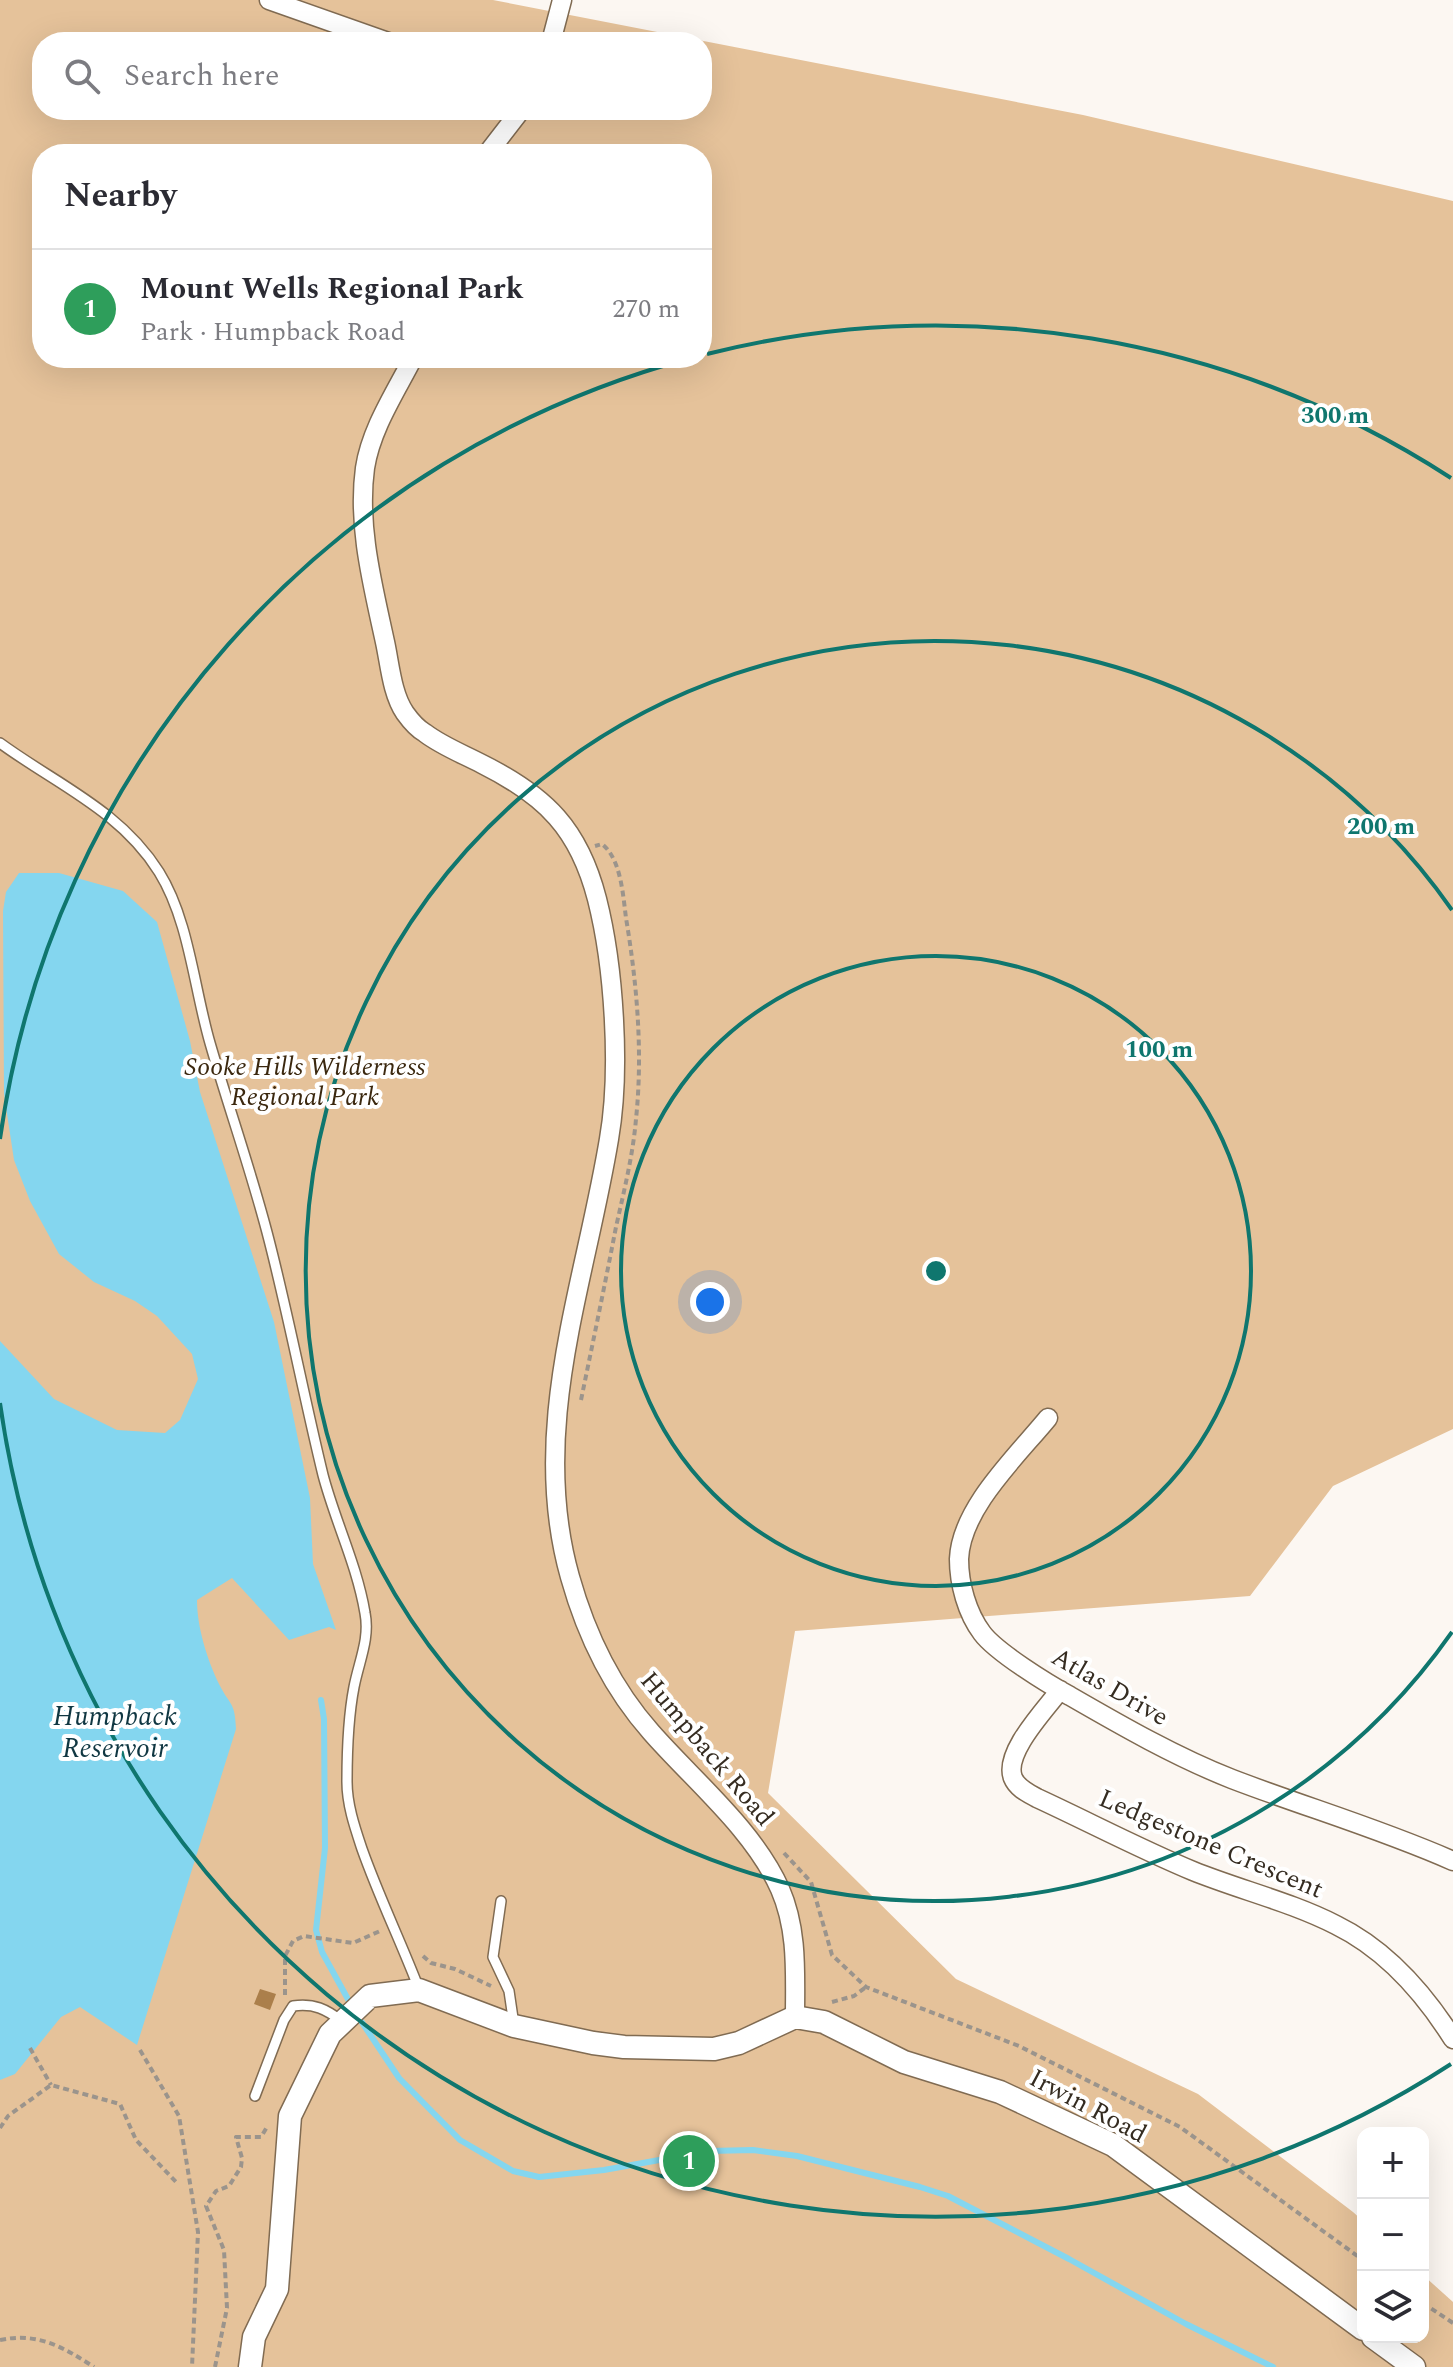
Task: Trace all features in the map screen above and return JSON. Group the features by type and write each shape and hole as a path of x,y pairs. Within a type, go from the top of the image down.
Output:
{"street":[{"path":"269,0 360,32"},
{"path":"554,32 562,0"},
{"path":"495,144 513,120"},
{"name":"Humpback Road","path":"408,368 376,429 366,464 363,499 373,584 394,686 404,712 422,732 518,783 560,819 590,870 610,971 613,1088 610,1134 566,1341 558,1396 554,1446 555,1498 561,1542 592,1641 615,1685 648,1729 760,1854 778,1884 790,1916 795,1951 795,2017"},
{"name":"Atlas Drive","path":"1048,1418 978,1505 966,1530 959,1558 962,1589 983,1636 1041,1679 1179,1755 1230,1778 1453,1861"},
{"name":"Ledgestone Crescent","path":"1060,1690 1014,1757 1013,1778 1020,1787 1037,1798 1188,1869 1337,1925 1368,1944 1409,1979 1453,2039"},
{"path":"250,2367 254,2337 277,2289 290,2116 330,2034 370,1996 419,1990 514,2026 608,2045 659,2049 714,2049 739,2043 795,2017"},
{"name":"Irwin Road","path":"795,2017 824,2022 904,2062 1000,2092 1113,2145 1357,2325"},
{"path":"1381,2343 1414,2367"}],"lane":[{"path":"0,743 105,811 135,840 160,874 175,910 190,956 208,1039 250,1168 269,1240 330,1504 358,1581 366,1616 365,1647 354,1685 348,1734 347,1788 353,1820 391,1925 404,1947 419,1990"},
{"path":"501,1901 493,1957 509,1991 514,2026"},
{"path":"255,2096 284,2020 293,2006 306,2004 325,2008 343,2022"}],"path":[{"path":"580,850 602,844 608,849 616,868 635,970 638,1014 636,1119 580,1402"},
{"path":"783,1851 811,1882 832,1955 866,1987 1019,2046 1180,2127 1357,2256"},
{"path":"293,2006 285,1997 285,1956 293,1941 304,1936 353,1943 391,1925"},
{"path":"422,1953 424,1959 431,1963 455,1969 484,1984 509,1991"},
{"path":"30,2048 51,2085 120,2104 136,2140 177,2183"},
{"path":"140,2050 179,2116 198,2232 192,2367"},
{"path":"0,2128 8,2116 51,2085"},
{"path":"215,2367 227,2308 224,2250 206,2206 216,2191 229,2186 241,2167 242,2158 236,2137 261,2137 267,2126 266,2112 255,2096"},
{"path":"1429,2307 1453,2323"},
{"path":"0,2340 20,2336 65,2348 94,2367"}],"green space":[{"name":"Sooke Hills Wilderness Regional Park","path":"0,0 493,0 657,32 32,32 32,120 712,120 712,43 1083,115 1453,201 1453,1429 1333,1486 1250,1596 795,1631 768,1793 956,1979 1198,2094 1357,2216 1357,2343 1429,2343 1429,2280 1453,2302 1453,2367 0,2367"}],"water":[{"name":"Humpback Reservoir","path":"19,873 59,873 123,891 157,922 190,1041 200,1092 274,1322 310,1498 313,1564 336,1630 329,1627 289,1640 232,1578 197,1600 207,1654 233,1708 236,1729 137,2045 80,2007 61,2017 15,2074 0,2080 0,1341 54,1399 117,1430 165,1433 180,1420 198,1379 192,1354 157,1316 135,1301 94,1282 59,1254 30,1201 14,1160 4,1094 3,911 6,892"}],"building":[{"path":"260,1989 276,1994 270,2010 254,2004"}],"waterway":[{"path":"321,1700 324,1719 325,1848 316,1930 322,1952 355,2012 399,2078 460,2140 513,2171 539,2177 604,2170 709,2151 753,2150 797,2156 920,2187 948,2196 1186,2324 1273,2367"}],"place":[{"name":"Mount Wells Regional Park","path":"689,2161"}]}
